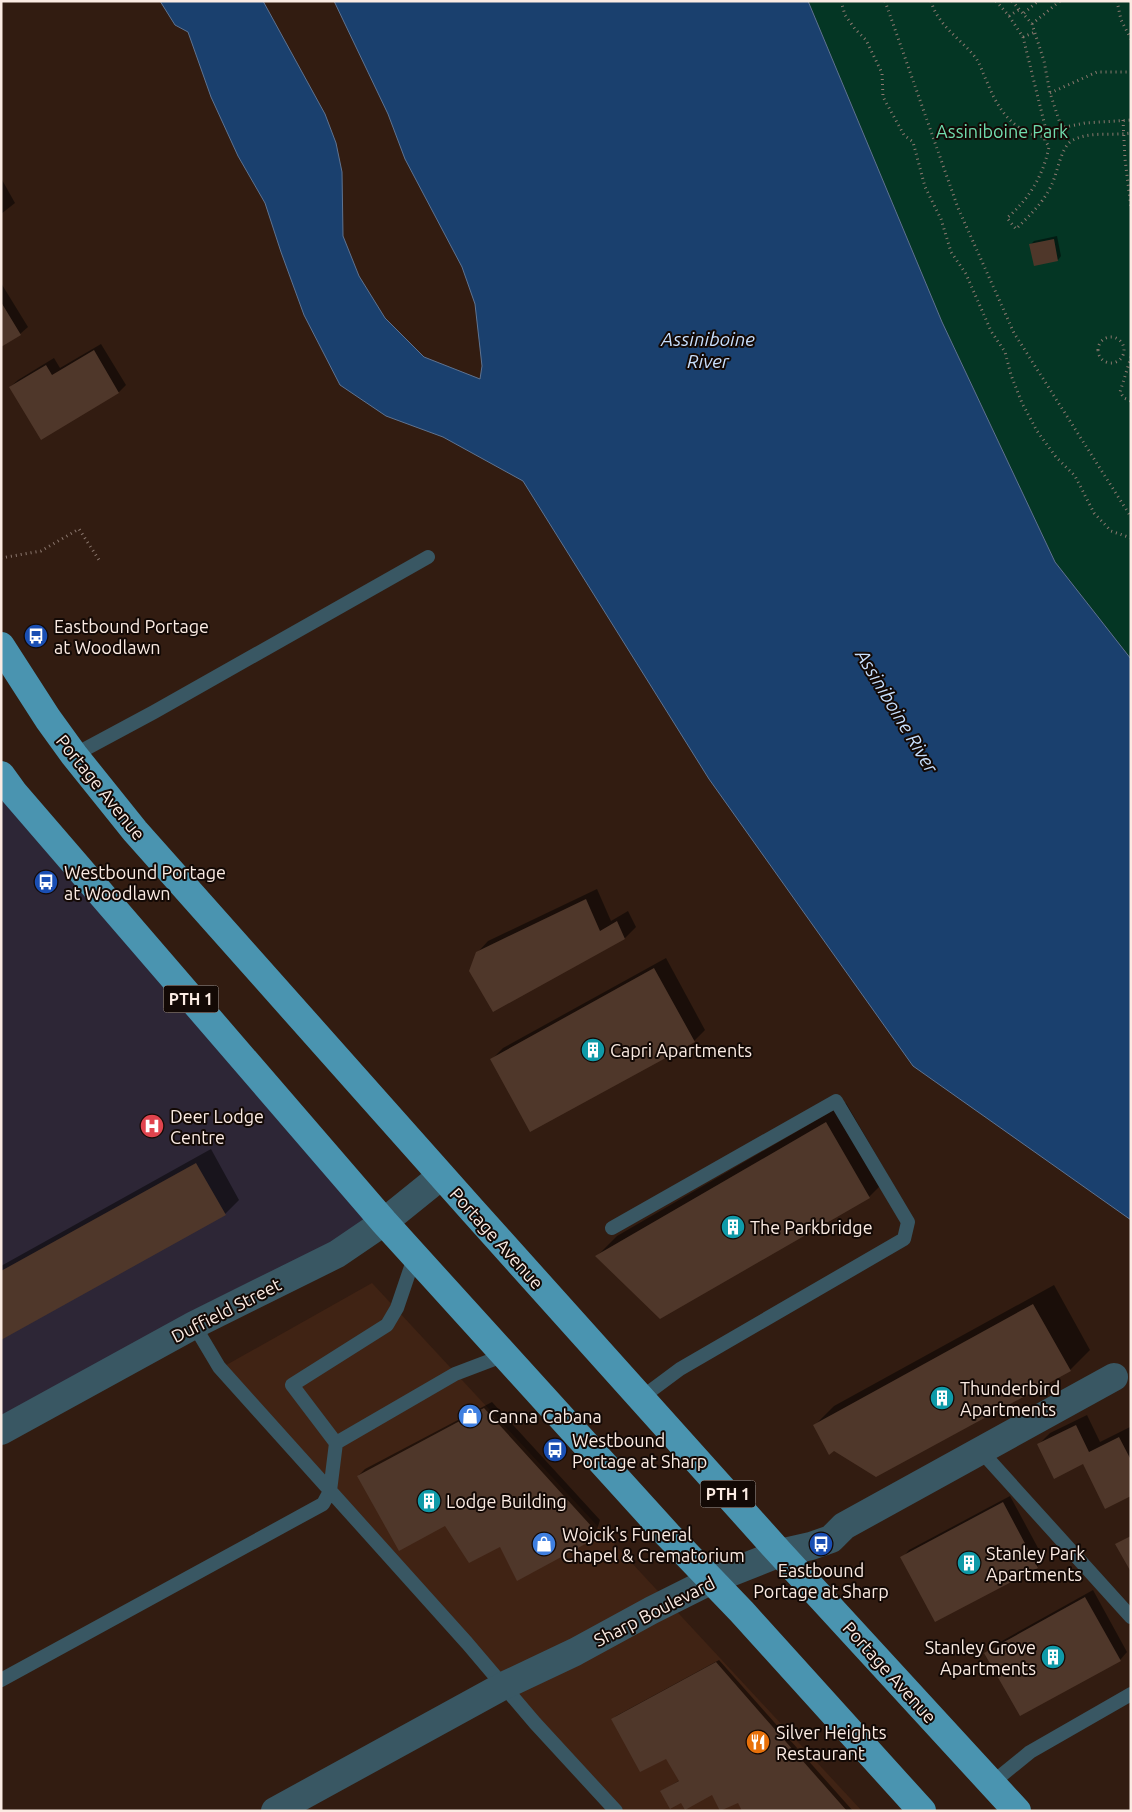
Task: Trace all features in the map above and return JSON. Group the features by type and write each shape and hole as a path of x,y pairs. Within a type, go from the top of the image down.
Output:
{"highway":[{"name":"Portage Avenue","path":"1,646 48,719 74,755 136,831 441,1176 780,1553 1017,1811"},
{"name":"PTH 1","path":"1,775 14,793 384,1222 668,1535 749,1619 922,1811"}],"street":[{"name":"Duffield Street","path":"1,1431 194,1325 337,1254 384,1222 441,1176"},
{"name":"Sharp Boulevard","path":"275,1811 503,1686 575,1652 712,1580 780,1553 831,1539 844,1526 1114,1377"}],"lane":[{"path":"74,755 428,558"},
{"path":"612,1228 836,1101 908,1222 904,1239 680,1369 641,1398"},
{"path":"1,1680 323,1504 330,1491 336,1443 292,1385 387,1325 396,1308 414,1255"},
{"path":"194,1325 219,1367 616,1811"},
{"path":"336,1443 456,1374 505,1355"},
{"path":"980,1450 1131,1617"},
{"path":"992,1783 1030,1752 1131,1694"}],"path":[{"path":"840,1 845,15 866,40 882,73 883,97 904,135 913,142 925,187 941,219 951,252 966,274 991,331 1005,352 1011,375 1022,403 1037,431 1056,456 1075,476 1094,513 1110,531 1131,538"},
{"path":"885,1 958,208 1014,333 1131,517"},
{"path":"931,1 935,13 941,22 974,56 982,68 994,99 1004,114 1031,135 1045,137"},
{"path":"996,1 1009,16 1023,38 1046,130 1045,137 1049,147 1037,183 1022,204 1007,218 1016,229 1045,197 1055,176 1063,151 1071,141 1087,136 1131,133"},
{"path":"1012,1 1032,24 1061,126 1131,120"},
{"path":"1024,13 1038,1"},
{"path":"1032,24 1060,1"},
{"path":"1117,1 1120,20 1131,39"},
{"path":"1009,16 1020,9"},
{"path":"1023,38 1035,32"},
{"path":"1050,92 1097,72 1131,72"},
{"path":"1123,120 1131,208"},
{"path":"1115,337 1121,341 1124,347 1124,354 1114,364 1106,363 1100,360 1097,346 1101,340 1115,337"},
{"path":"1124,354 1131,357 1120,392 1124,398 1131,401"},
{"path":"1,558 41,551 79,529 101,563"}],"shaded area":[{"name":"Deer Lodge Centre","path":"1,775 384,1222 1,1431"},
{"path":"372,1283 862,1811 619,1811 221,1368"}],"green space":[{"name":"Assiniboine Park","path":"808,1 1131,1 1131,659 1055,562 942,322"}],"water":[{"name":"Assiniboine River","path":"160,1 263,1 325,114 336,143 342,172 343,236 359,276 385,318 424,357 480,379 482,366 475,304 462,267 405,159 388,114 334,1 808,1 942,322 1055,562 1131,659 1131,1220 913,1066 709,779 523,481 443,437 386,416 340,385 304,315 265,203 238,156 211,97 188,32 175,25"}],"building":[{"path":"1054,239 1058,261 1034,266 1029,244"},
{"path":"1,302 21,335 1,347"},
{"path":"94,350 119,393 41,440 9,387 46,365 52,375"},
{"path":"586,899 600,931 617,921 625,939 493,1012 469,971 476,952"},
{"name":"Capri Apartments","path":"654,968 695,1042 530,1132 490,1059"},
{"name":"The Parkbridge","path":"826,1122 870,1198 660,1319 595,1256"},
{"path":"196,1163 226,1215 1,1340 1,1271"},
{"name":"Thunderbird Apartments","path":"1033,1304 1071,1371 876,1477 834,1451 829,1455 813,1425"},
{"path":"484,1408 593,1528 589,1542 517,1581 500,1547 469,1563 445,1526 399,1551 357,1476"},
{"path":"1076,1425 1089,1452 1119,1437 1131,1460 1131,1496 1105,1509 1083,1464 1054,1479 1037,1444"},
{"name":"Stanley Park Apartments","path":"1003,1502 1038,1568 935,1622 900,1557"},
{"path":"1131,1536 1131,1572 1115,1544"},
{"name":"Stanley Grove Apartments","path":"1085,1597 1121,1661 1020,1716 984,1653"},
{"path":"716,1662 847,1811 742,1811 738,1803 720,1811 712,1795 685,1810 681,1803 670,1809 660,1791 679,1781 666,1759 640,1772 611,1719"}],"place":[{"name":"Eastbound Portage at Woodlawn","path":"36,636"},
{"name":"Westbound Portage at Woodlawn","path":"46,882"},
{"name":"Capri Apartments","path":"593,1050"},
{"name":"Deer Lodge Centre","path":"152,1126"},
{"name":"The Parkbridge","path":"733,1227"},
{"name":"Thunderbird Apartments","path":"942,1398"},
{"name":"Canna Cabana","path":"470,1416"},
{"name":"Westbound Portage at Sharp","path":"555,1450"},
{"name":"Lodge Building","path":"429,1501"},
{"name":"Wojcik's Funeral Chapel & Crematorium","path":"544,1544"},
{"name":"Eastbound Portage at Sharp","path":"821,1544"},
{"name":"Stanley Park Apartments","path":"969,1563"},
{"name":"Stanley Grove Apartments","path":"1053,1657"},
{"name":"Silver Heights Restaurant","path":"758,1742"}]}
